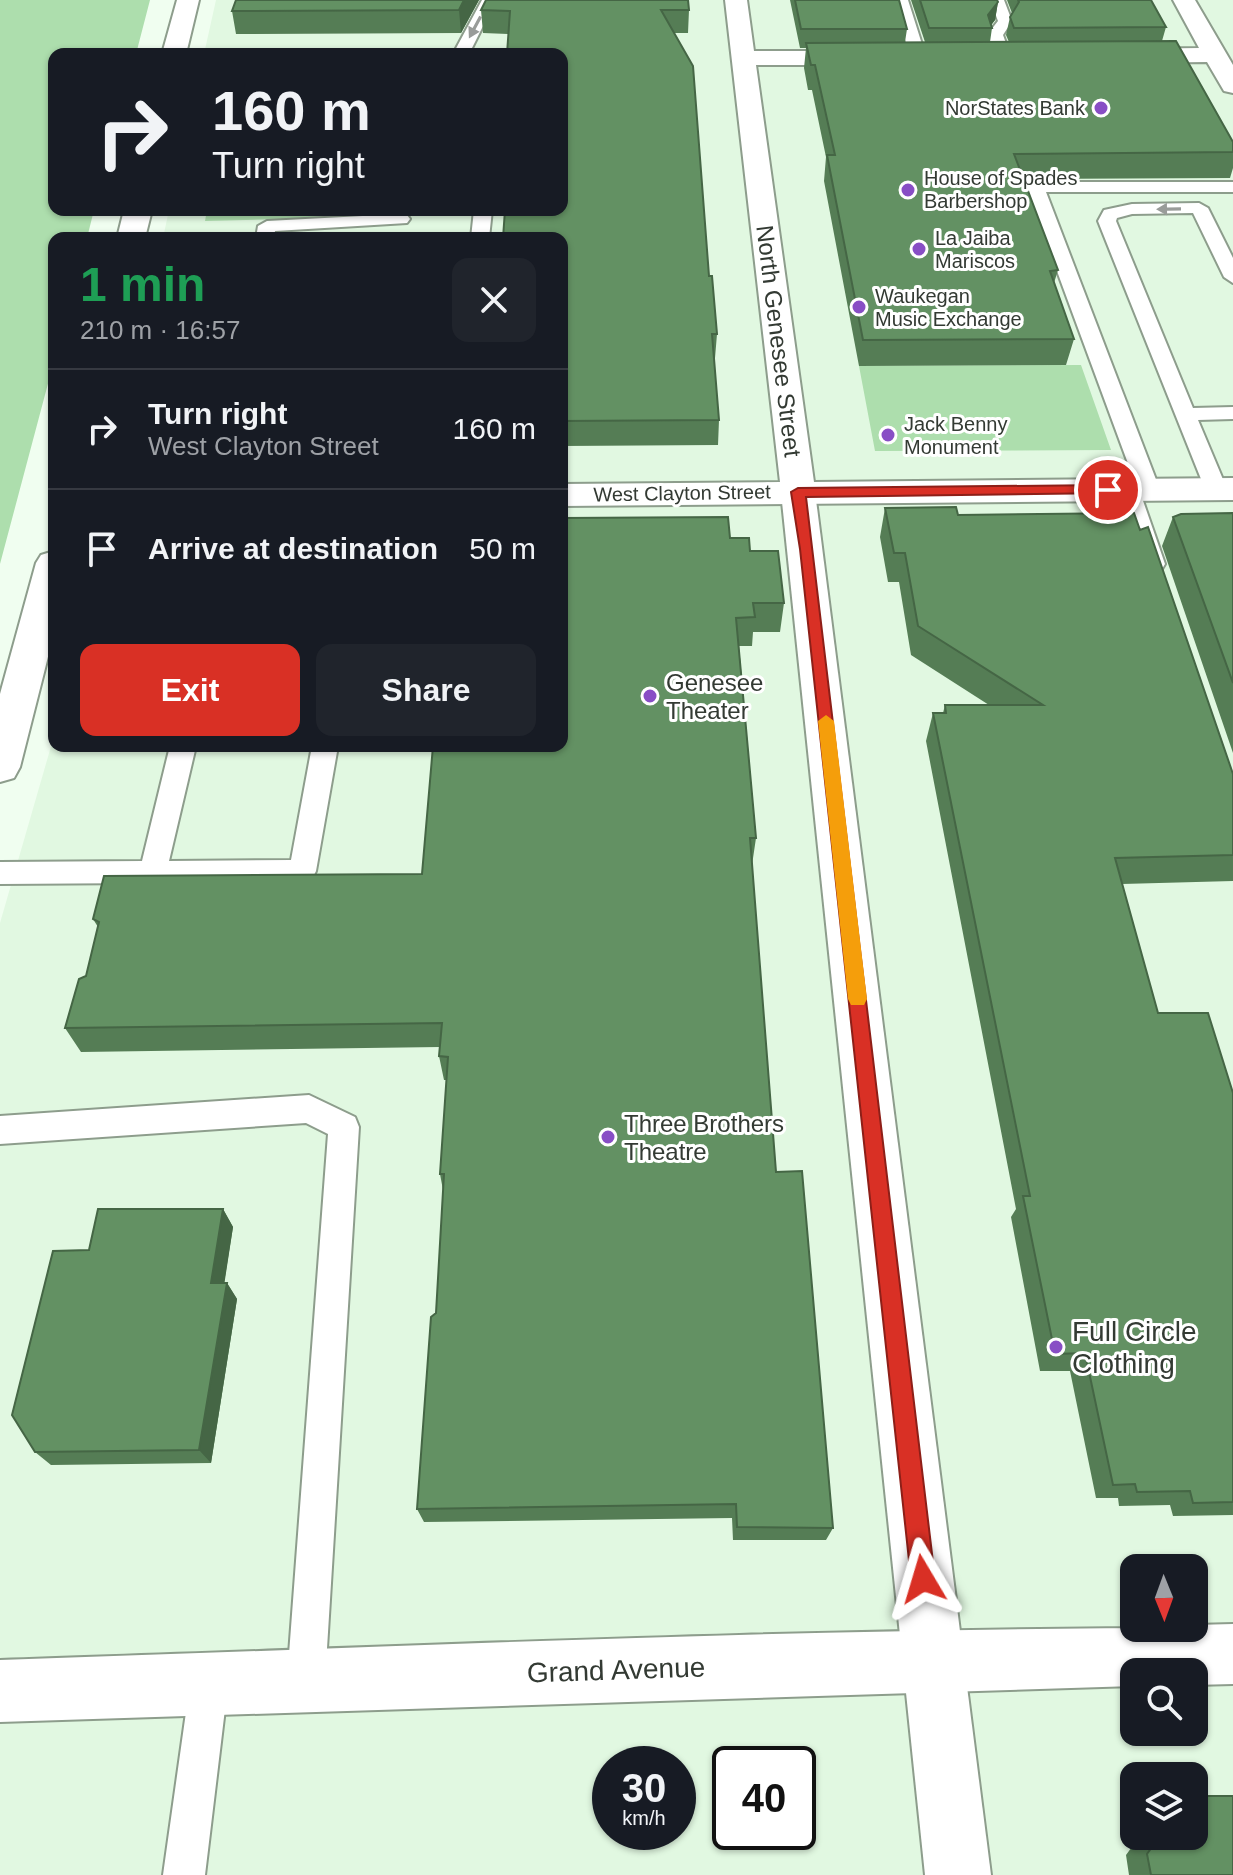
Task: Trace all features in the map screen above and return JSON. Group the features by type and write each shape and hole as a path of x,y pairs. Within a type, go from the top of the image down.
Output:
{"street":[{"path":"176,48 188,0"},
{"name":"North Genesee Street","path":"736,0 807,549 958,1875"},
{"path":"1184,0 1233,86"},
{"path":"1096,56 1215,55"},
{"path":"975,57 1034,56"},
{"path":"743,58 946,57"},
{"name":"West Clayton Street","path":"568,495 1224,489"},
{"path":"0,767 48,586"},
{"name":"Grand Avenue","path":"0,1691 933,1660 1233,1654"}],"lane":[{"path":"464,48 489,0"},
{"path":"901,0 918,57"},
{"path":"997,0 1005,21 995,35 1003,57"},
{"path":"1161,584 1139,490 1035,187 1233,187"},
{"path":"1224,489 1184,414 1107,221 1110,214 1132,209 1199,208 1233,277"},
{"path":"266,232 267,226 380,216"},
{"path":"1184,414 1233,413"},
{"path":"153,872 182,752"},
{"path":"0,873 302,871 324,752"},
{"path":"0,1130 309,1109 344,1127 306,1681"},
{"path":"184,1875 209,1684"}],"shaded area":[{"path":"216,0 1233,0 1233,1875 0,1875 0,923 49,752 568,752 568,232 164,232 168,216 568,216 568,48 205,48"}],"green space":[{"path":"0,0 150,0 138,48 48,48 48,216 92,216 88,232 48,232 48,384 0,564"},
{"path":"206,216 393,216 205,221"},
{"path":"1081,365 1111,450 875,451 859,366"}],"building":[{"path":"236,0 464,0 459,10 232,11"},
{"path":"486,0 688,0 689,10 661,10 693,66 709,276 712,276 717,334 712,334 719,420 568,421 568,232 503,232 505,216 568,216 568,48 507,48 510,11 481,10"},
{"path":"795,0 899,0 907,29 801,29"},
{"path":"920,0 998,2 988,15 992,28 929,28"},
{"path":"1018,0 1151,0 1166,27 1014,28 1010,17"},
{"path":"1176,41 1233,142 1233,152 1014,154 1058,270 1050,271 1074,339 863,340 827,155 835,155 815,65 811,65 806,43"},
{"path":"956,507 958,515 1134,513 1140,530 1148,527 1233,774 1233,855 1115,858 1158,1013 1208,1013 1233,1093 1233,1502 1193,1503 1190,1491 1137,1492 1135,1484 1113,1485 1085,1353 1055,1354 1023,1196 1030,1196 933,713 946,713 945,705 1043,705 918,626 905,553 894,553 885,508"},
{"path":"1233,513 1233,683 1173,517 1181,514"},
{"path":"728,517 730,538 749,538 750,551 778,551 784,603 753,603 755,617 736,618 756,838 750,838 776,1172 802,1171 833,1528 737,1527 736,1504 417,1509 431,1317 436,1313 444,1174 440,1174 448,1057 439,1056 442,1023 65,1028 79,979 86,976 99,922 93,919 104,876 422,874 432,752 568,752 568,518"},
{"path":"98,1209 223,1209 211,1283 227,1283 199,1450 35,1452 12,1415 53,1251 89,1250"},
{"path":"1208,1796 1233,1796 1233,1875 1151,1875 1147,1854 1150,1850 1208,1850"}],"slow traffic":[{"path":"826,721 857,999"}],"place":[{"name":"NorStates Bank","path":"1101,108"},
{"name":"House of Spades Barbershop","path":"908,190"},
{"name":"La Jaiba Mariscos","path":"919,249"},
{"name":"Waukegan Music Exchange","path":"859,307"},
{"name":"Jack Benny Monument","path":"888,435"},
{"name":"Genesee Theater","path":"650,696"},
{"name":"Three Brothers Theatre","path":"608,1137"},
{"name":"Full Circle Clothing","path":"1056,1347"}],"route":[{"path":"923,1579 807,549 798,492 1108,490"}]}
